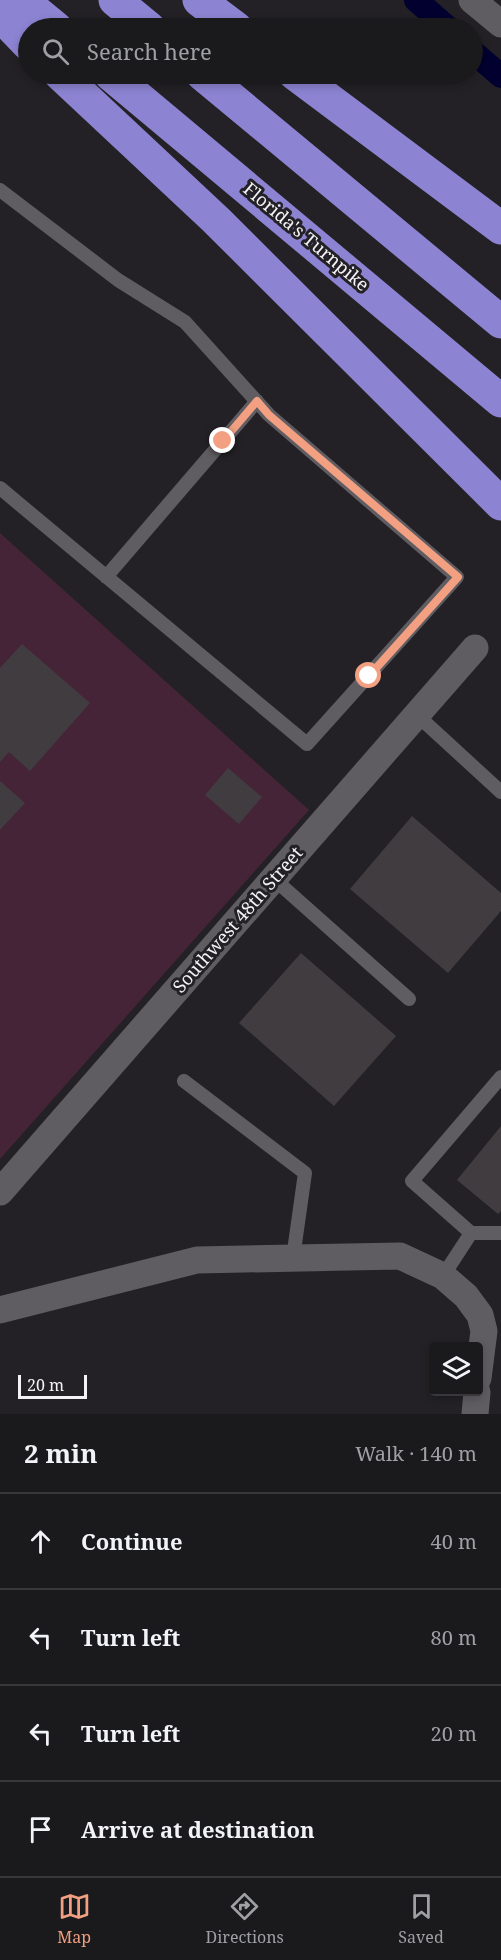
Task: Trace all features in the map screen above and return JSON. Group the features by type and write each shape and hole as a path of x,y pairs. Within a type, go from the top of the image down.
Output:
{"highway":[{"path":"22,0 44,18"},
{"path":"115,0 137,18"},
{"path":"199,0 223,18"},
{"path":"0,15 18,34"},
{"path":"71,84 216,220 501,504"},
{"name":"Florida's Turnpike","path":"122,84 501,401"},
{"path":"214,84 501,322"},
{"path":"309,84 501,228"}],"street":[{"path":"472,0 501,24"},
{"name":"Southwest 48th Street","path":"0,1192 476,648"},
{"path":"0,1310 197,1260 400,1256 443,1276 466,1296 480,1315 483,1331 482,1342"},
{"path":"475,1414 477,1396"}],"lane":[{"path":"0,190 118,280 186,322 269,415 458,577 307,744 0,488"},
{"path":"106,577 257,401"},
{"path":"417,715 501,792"},
{"path":"274,879 409,999"},
{"path":"501,1077 412,1181 471,1233 501,1233"},
{"path":"184,1081 305,1173 293,1258"},
{"path":"443,1276 471,1233"}],"shaded area":[{"path":"0,533 309,810 0,1159"}],"building":[{"path":"22,644 90,703 30,771 9,752 0,762 0,668"},
{"path":"228,768 262,797 239,824 205,795"},
{"path":"0,781 25,803 0,830"},
{"path":"412,816 501,893 501,911 448,973 350,889"},
{"path":"301,953 396,1036 334,1106 239,1023"},
{"path":"501,1126 501,1211 498,1214 457,1180"}],"waterway":[{"path":"416,0 437,18"},
{"path":"483,60 501,76"}],"route":[{"path":"223,441 257,401 269,415 458,577 369,676"}]}
